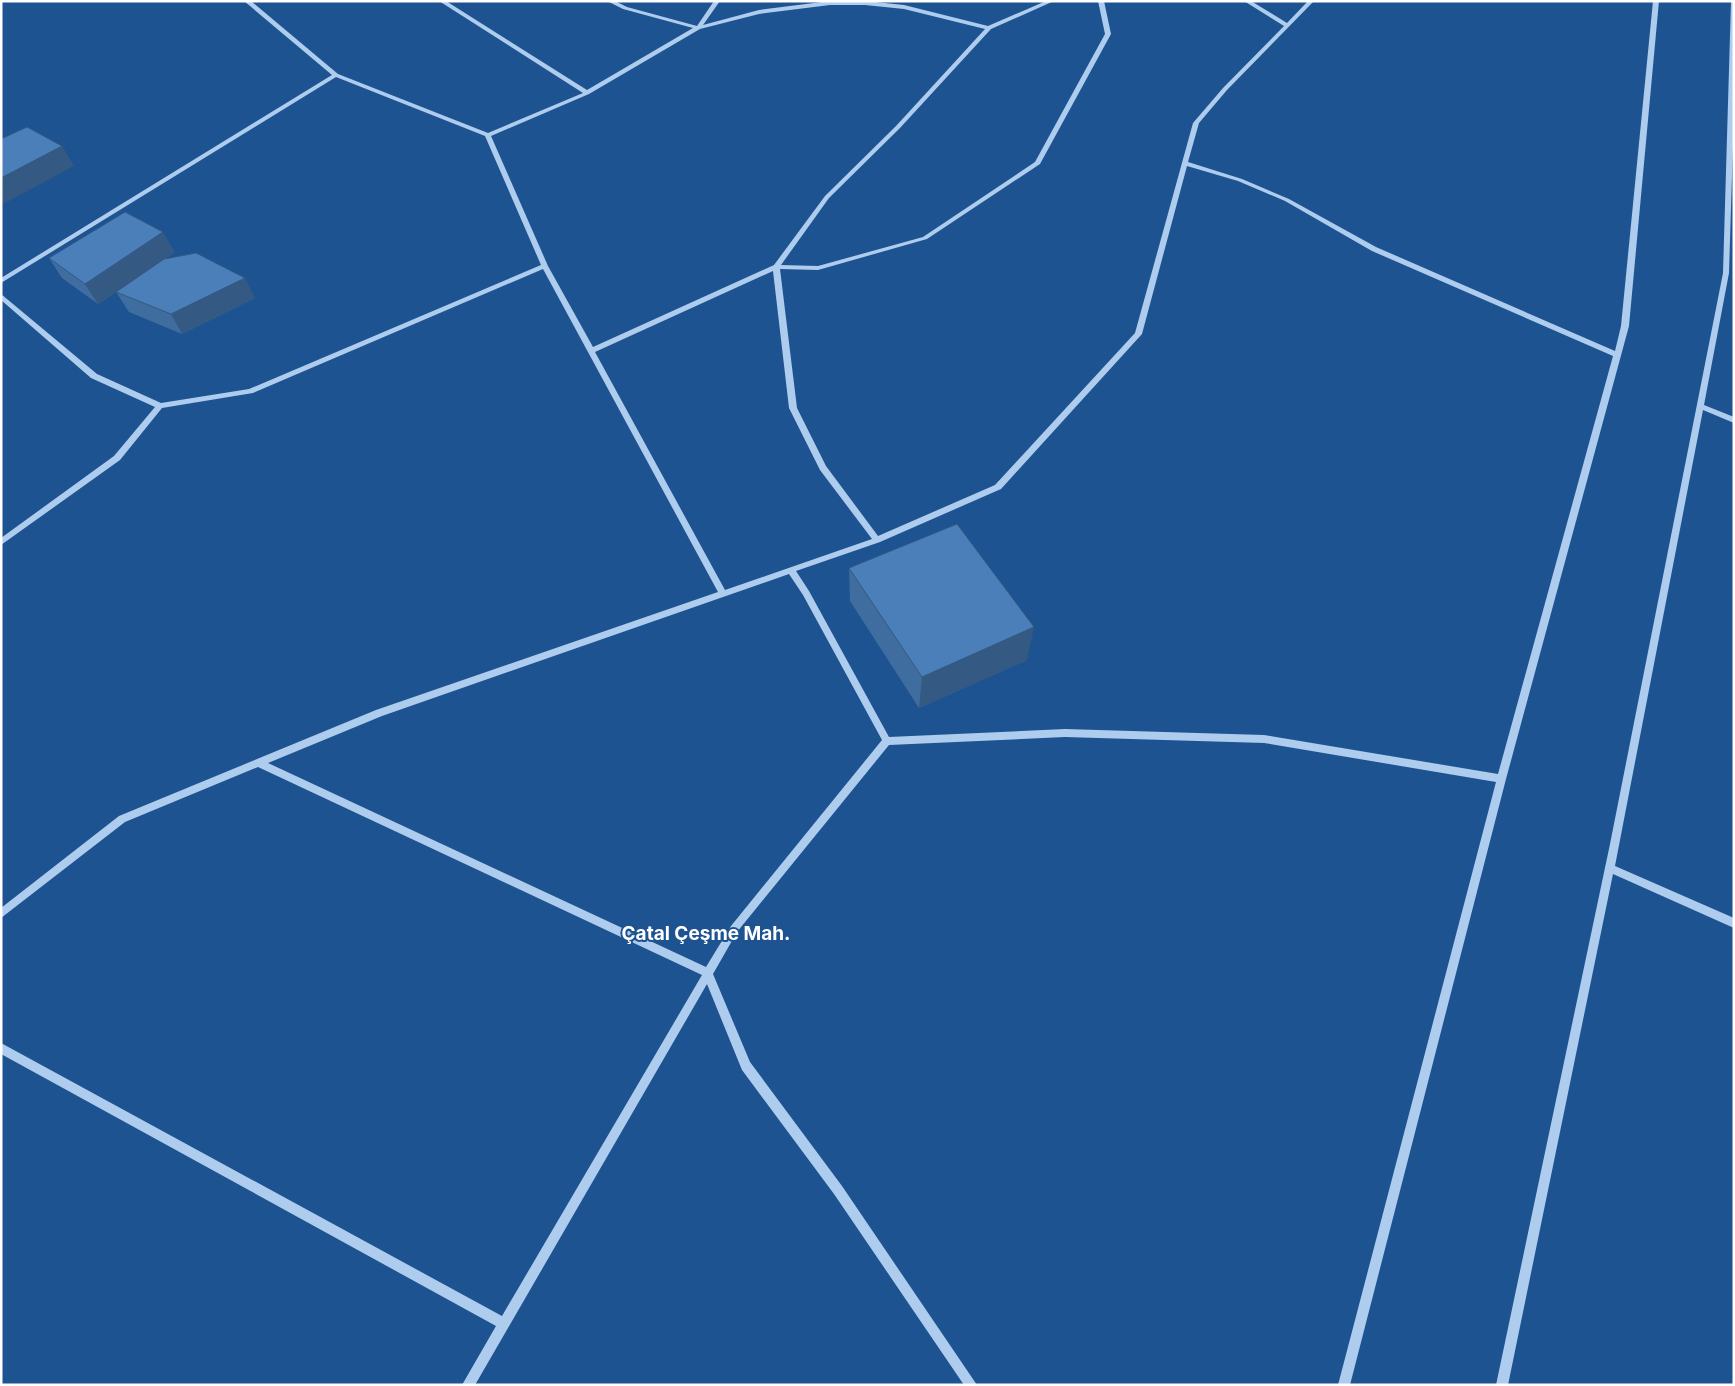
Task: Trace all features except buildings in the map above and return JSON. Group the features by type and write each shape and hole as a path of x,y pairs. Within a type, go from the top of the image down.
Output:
{"street":[{"path":"247,1 336,75 488,135 588,93 698,28 758,12 830,3 865,2 904,7 989,28"},
{"path":"442,1 588,93"},
{"path":"449,5 457,1"},
{"path":"610,1 626,8 698,28"},
{"path":"698,28 717,1"},
{"path":"904,7 912,1"},
{"path":"877,540 823,468 792,408 776,268 827,196 898,127 989,28 1051,1"},
{"path":"591,351 776,268 818,268 925,238 1038,163 1108,34 1101,1"},
{"path":"1246,1 1287,25"},
{"path":"1,914 122,819 379,713 877,540 998,487 1138,334 1196,123 1225,89 1311,1"},
{"path":"1344,1385 1501,779 1625,326 1656,1"},
{"path":"1502,1385 1610,868 1726,273 1734,1"},
{"path":"1,281 336,75"},
{"path":"488,135 545,266 723,594"},
{"path":"1185,164 1240,180 1287,200 1374,249 1617,355"},
{"path":"1,296 94,376 160,406 250,391 545,266"},
{"path":"1,542 117,458 160,406"},
{"path":"1700,406 1734,420"},
{"path":"791,570 887,741"},
{"path":"468,1385 734,929 887,741 1064,733 1264,740 1501,779"},
{"path":"259,763 708,973 746,1066 838,1190 971,1385"},
{"path":"1610,868 1734,923"},
{"path":"1,1048 504,1324"}],"district":[{"name":"Çatal Çeşme Mah.","path":"706,933"}]}
